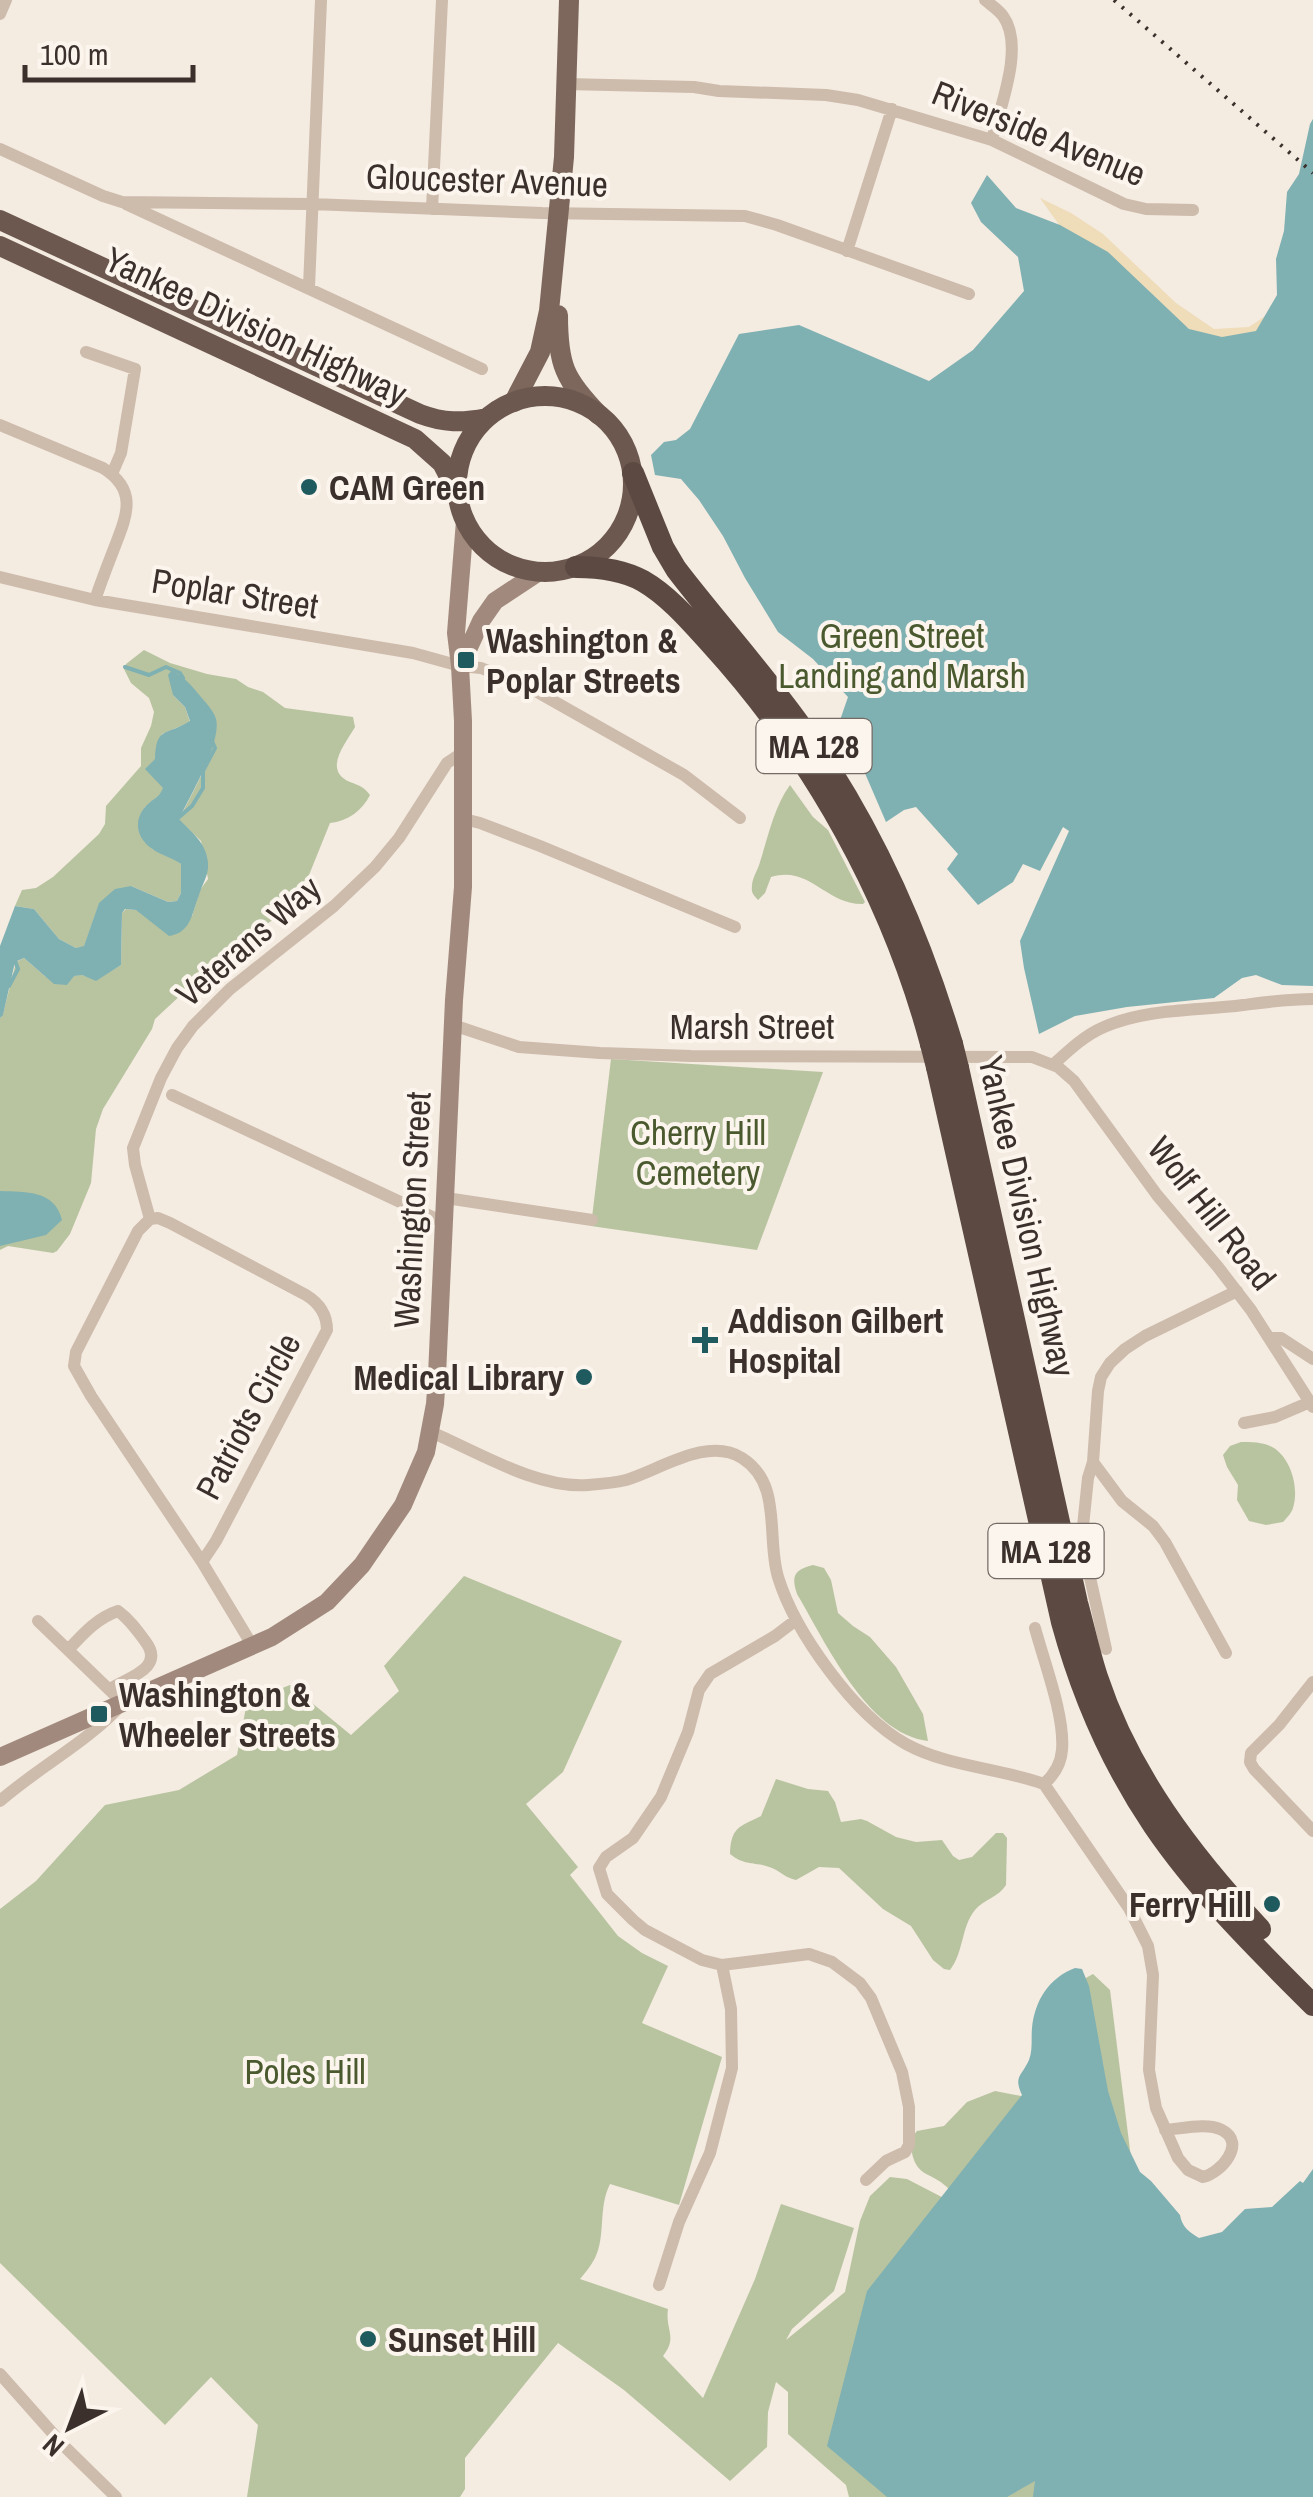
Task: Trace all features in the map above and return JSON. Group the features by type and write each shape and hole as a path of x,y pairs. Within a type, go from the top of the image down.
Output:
{"highway":[{"name":"Yankee Division Highway","path":"0,220 420,414 465,423 487,418"},
{"name":"Yankee Division Highway","path":"0,246 415,439 442,463 458,497"},
{"path":"458,497 458,476 470,438 487,418 514,402 566,399 599,415"},
{"name":"MA 128","path":"599,415 622,441 633,473"},
{"name":"Yankee Division Highway","path":"633,473 663,548 676,569 776,693 814,745 856,814 910,924 932,982 941,1044"},
{"path":"576,567 604,550 620,531 632,502 633,473"},
{"name":"MA 128","path":"458,497 479,542 504,562 539,572 576,567"},
{"name":"Yankee Division Highway","path":"576,567 625,574 653,588 704,636 770,716 834,814 872,884 948,1068 1062,1622 1080,1680 1112,1754 1153,1825 1213,1900 1288,1970 1313,2005"},
{"name":"Yankee Division Highway","path":"1288,1970 1313,1984"}],"main road":[{"path":"569,0 558,238 558,341 564,372 574,390 599,415"},
{"path":"514,402 540,352 547,328 558,238"},
{"name":"Washington Street","path":"0,1757 116,1696 272,1637 327,1602 362,1565 402,1506 426,1452 437,1374 463,887 463,721 456,633 466,521"},
{"name":"Washington Street","path":"460,666 495,601 539,572"}],"street":[{"path":"0,14 6,0"},
{"path":"308,286 321,0"},
{"path":"432,209 442,0"},
{"path":"985,0 1002,14 1012,41 1010,72 992,140"},
{"name":"Riverside Avenue","path":"566,84 694,87 858,100 992,140 1124,204 1146,209 1193,210"},
{"path":"846,250 892,109"},
{"name":"Gloucester Avenue","path":"0,149 122,202 745,216 969,294"},
{"path":"122,202 482,368"},
{"path":"86,352 135,369 121,453 112,474"},
{"path":"0,425 112,474 123,488 128,505 126,520 95,600"},
{"name":"Poplar Street","path":"0,577 95,600 481,668 525,685 684,775 740,818"},
{"name":"Veterans Way","path":"150,1219 133,1148 177,1048 230,989 334,906 375,867 447,763 462,752"},
{"path":"464,820 540,846 735,928"},
{"path":"1054,1064 1093,1032 1128,1019 1278,999 1313,999"},
{"name":"Marsh Street","path":"453,1025 503,1043 562,1051 691,1056 1032,1057 1054,1064"},
{"name":"Wolf Hill Road","path":"1054,1064 1074,1081 1157,1196 1236,1291 1312,1405"},
{"path":"172,1095 445,1224"},
{"path":"446,1198 592,1220"},
{"path":"150,1219 138,1231 76,1352 74,1366 252,1645"},
{"name":"Patriots Circle","path":"150,1219 170,1223 306,1295 319,1305 328,1322 328,1330 202,1562"},
{"path":"1106,1649 1084,1539 1084,1508 1102,1377 1124,1349 1236,1291"},
{"path":"1270,1338 1281,1338 1313,1358"},
{"path":"1244,1423 1312,1405"},
{"path":"431,1432 533,1476 571,1486 620,1482 702,1452 732,1453 748,1462 764,1480 770,1500 774,1563 785,1596 796,1620 831,1672 860,1707 906,1744 963,1764 1044,1784 1129,1908 1148,1946 1153,1975 1149,2070 1156,2108 1165,2130 1178,2158 1188,2170 1209,2176 1230,2155 1232,2144 1218,2128 1165,2130"},
{"path":"1093,1462 1122,1501 1154,1526 1166,1542 1226,1654"},
{"path":"0,1800 103,1725 116,1696 154,1657 131,1622 118,1611 100,1620 68,1649"},
{"path":"796,1620 710,1674 699,1690 690,1726 661,1797 634,1838 606,1856 599,1868 607,1894 645,1930 702,1960 722,1965 816,1955 850,1974 871,1998 909,2098 909,2145 906,2152 886,2161 866,2180"},
{"path":"38,1621 116,1696"},
{"path":"1035,1628 1061,1730 1062,1754 1052,1777 1044,1784"},
{"path":"1313,1682 1279,1725 1250,1753 1250,1762 1262,1780 1313,1831"},
{"path":"658,2285 679,2222 714,2143 732,2068 731,2010 722,1965"},
{"path":"0,2374 116,2497"}],"green space":[{"path":"144,650 170,663 236,679 285,708 353,717 355,727 342,748 338,771 370,795 354,814 330,823 309,875 278,916 223,956 155,1019 103,1109 96,1129 91,1183 70,1234 57,1251 8,1246 0,1250 0,1018 16,962 24,958 46,977 82,975 96,980 121,965 122,913 126,909 192,916 208,879 201,841 179,820 210,755 215,716 173,695 185,707 190,722 162,734 164,787 161,795 144,808 152,849 181,864 181,893 177,901 168,902 131,886 99,904 84,947 76,948 59,939 34,909 15,906 22,890 36,888 53,877 99,834 105,824 106,806 141,766 141,748 154,712 149,698 131,683 124,669"},
{"path":"790,785 813,817 828,830 863,904 838,899 797,876 771,877 758,900 753,894 753,880 772,822"},
{"name":"Cherry Hill Cemetery","path":"611,1059 823,1072 757,1250 591,1226"},
{"path":"1241,1442 1274,1448 1290,1467 1295,1500 1283,1522 1266,1525 1249,1521 1237,1500 1238,1485 1223,1455 1230,1446"},
{"path":"813,1565 824,1568 831,1580 838,1613 870,1637 896,1667 923,1714 928,1741 906,1735 886,1722 850,1682 795,1588 796,1575"},
{"name":"Poles Hill","path":"464,1576 622,1641 563,1772 526,1804 578,1867 570,1875 618,1936 668,1966 642,2023 722,2057 679,2205 610,2184 598,2249 580,2279 668,2309 670,2338 663,2356 703,2398 755,2279 781,2204 854,2228 834,2291 792,2329 786,2340 845,2292 860,2221 870,2196 890,2177 907,2179 959,2206 951,2191 915,2162 910,2140 917,2131 944,2126 967,2102 995,2091 1021,2096 1023,2101 1084,1979 1093,1974 1110,1990 1132,2166 1036,2497 849,2497 846,2485 788,2434 788,2392 776,2382 768,2412 767,2447 730,2481 624,2390 558,2343 465,2458 465,2489 460,2497 247,2497 258,2425 211,2377 165,2425 0,2263 0,1909 36,1881 105,1805 179,1790 237,1755 247,1702 290,1685 351,1735 399,1691 384,1666"},
{"path":"776,1779 828,1791 841,1822 861,1819 896,1837 916,1842 942,1840 959,1860 972,1857 996,1833 1003,1833 1007,1838 1006,1885 970,1917 950,1970 933,1960 911,1926 883,1909 839,1868 819,1867 796,1880 730,1854 734,1833 761,1816"}],"sand":[{"path":"1040,198 1103,234 1176,303 1214,329 1249,327 1277,308 1252,343 1193,332 1062,229"}],"water":[{"path":"1313,119 1313,986 1282,985 1256,975 1242,978 1214,998 1075,1016 1039,1034 1020,941 1069,831 1063,827 1040,871 1023,864 1013,882 978,905 947,869 958,854 916,807 886,822 864,771 837,729 848,697 813,659 778,632 699,500 681,479 655,475 651,455 664,442 676,440 690,429 739,334 799,325 929,381 973,350 1024,291 1018,257 981,222 971,203 987,175 1016,208 1060,225 1108,252 1189,329 1222,337 1256,331 1277,295 1276,259 1284,231 1287,192 1299,174"},
{"path":"171,671 198,693 214,713 217,726 204,768 179,819 200,841 208,863 190,921 182,931 169,936 136,910 125,909 121,965 96,981 82,975 74,976 67,985 54,984 24,958 15,962 0,1018 0,946 15,906 34,909 59,939 76,948 84,946 99,903 115,889 131,886 168,902 177,901 181,893 181,864 151,848 138,828 143,810 163,788 145,769 155,759 160,736 190,721 185,707 173,695 168,675"},
{"path":"0,1191 46,1198 62,1220 46,1235 0,1246"},
{"path":"1075,1968 1082,1969 1089,1986 1108,2091 1121,2133 1140,2172 1180,2215 1189,2231 1199,2238 1222,2232 1245,2209 1272,2207 1300,2181 1303,2183 1313,2169 1313,2497 1033,2497 1035,2481 1007,2497 887,2497 827,2446 867,2291 1022,2095 1018,2080 1030,2056 1036,2008 1051,1984"}],"waterway":[{"path":"125,667 149,675 166,667 183,678"},
{"path":"178,818 192,806 203,788 203,771 215,748 212,741"},
{"path":"9,986 18,969 14,958"}],"railway":[{"path":"1114,0 1313,173"}],"place":[{"name":"CAM Green","path":"309,487"},
{"name":"Washington & Poplar Streets","path":"466,660"},
{"name":"Addison Gilbert Hospital","path":"705,1340"},
{"name":"Medical Library","path":"584,1377"},
{"name":"Washington & Wheeler Streets","path":"99,1714"},
{"name":"Ferry Hill","path":"1272,1904"},
{"name":"Sunset Hill","path":"368,2339"}],"park label":[{"name":"Green Street Landing and Marsh","path":"902,655"}]}
